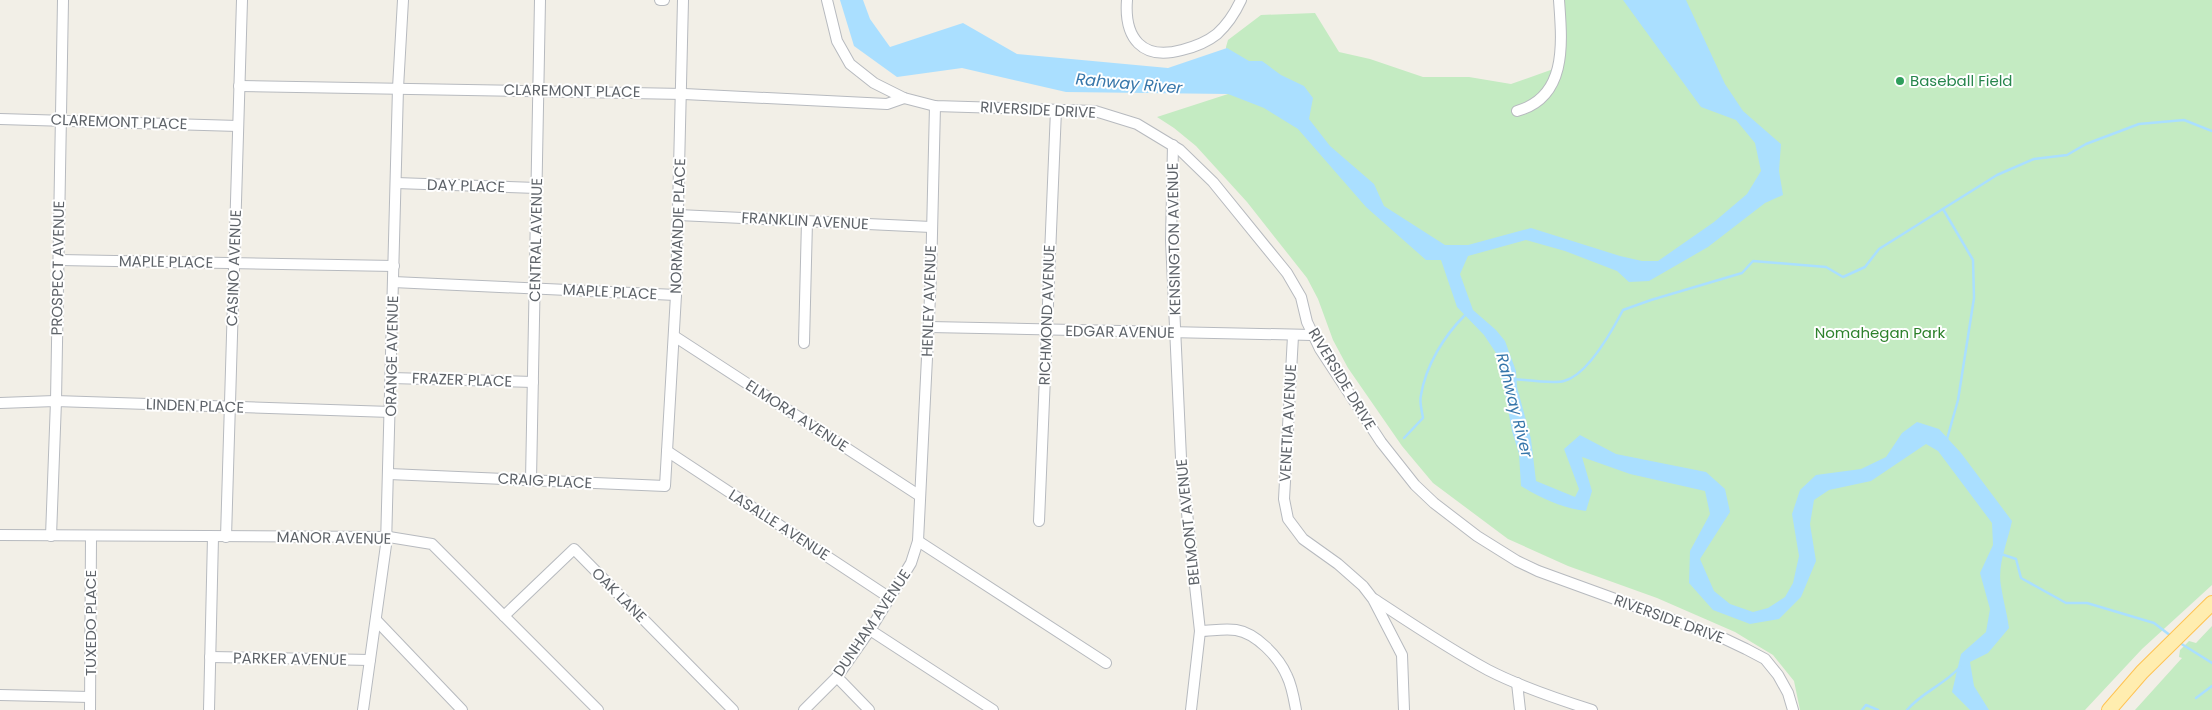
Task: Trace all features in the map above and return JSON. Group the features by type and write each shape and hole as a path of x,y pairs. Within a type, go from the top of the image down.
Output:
{"main road":[{"path":"2109,710 2170,644 2212,603"}],"street":[{"name":"PROSPECT AVENUE","path":"51,536 56,401 63,0"},
{"name":"CASINO AVENUE","path":"226,537 242,0"},
{"name":"ORANGE AVENUE","path":"363,710 387,537 398,88 403,0"},
{"name":"CENTRAL AVENUE","path":"531,480 540,0"},
{"name":"NORMANDIE PLACE","path":"667,451 676,295 684,0"},
{"name":"RIVERSIDE DRIVE","path":"827,0 837,41 850,64 874,83 904,98 935,106 1095,111 1137,124 1190,157 1213,182 1287,273 1301,297 1312,335 1380,442 1415,485 1456,521 1517,561 1538,571 1725,639 1765,659 1778,675 1788,693 1793,710"},
{"path":"1127,0 1128,23 1134,39 1148,51 1164,53 1192,48 1215,36 1231,20 1241,0"},
{"path":"1517,111 1527,108 1542,98 1555,78 1561,48 1559,0"},
{"name":"CLAREMONT PLACE","path":"239,86 681,94 887,104 904,98"},
{"name":"HENLEY AVENUE","path":"920,496 929,327 935,106"},
{"name":"RICHMOND AVENUE","path":"1039,521 1056,110"},
{"name":"CLAREMONT PLACE","path":"0,119 238,126"},
{"name":"KENSINGTON AVENUE","path":"1173,145 1171,240 1175,333"},
{"name":"DAY PLACE","path":"396,183 537,188"},
{"name":"FRANKLIN AVENUE","path":"678,215 932,227"},
{"path":"804,343 807,221"},
{"name":"MAPLE PLACE","path":"58,260 394,266"},
{"name":"MAPLE PLACE","path":"393,282 676,295"},
{"name":"EDGAR AVENUE","path":"929,327 1312,335"},
{"name":"BELMONT AVENUE","path":"1175,333 1181,458 1200,631 1192,710"},
{"name":"ELMORA AVENUE","path":"674,336 920,496"},
{"name":"VENETIA AVENUE","path":"1293,336 1285,510 1288,519 1303,539 1338,564 1363,586 1373,599"},
{"name":"FRAZER PLACE","path":"391,378 533,382"},
{"name":"LINDEN PLACE","path":"0,403 56,401 391,412"},
{"name":"CRAIG PLACE","path":"389,474 665,486 667,451"},
{"name":"LASALLE AVENUE","path":"667,451 890,598"},
{"name":"DUNHAM AVENUE","path":"804,710 837,678 870,630 911,564 918,541 920,496"},
{"name":"MANOR AVENUE","path":"0,535 91,537 387,537 432,544 598,710"},
{"name":"TUXEDO PLACE","path":"90,710 91,537"},
{"path":"209,710 212,537"},
{"path":"918,541 1106,664"},
{"name":"OAK LANE","path":"504,616 574,549 733,710"},
{"path":"1373,599 1437,641 1490,671 1546,695 1592,710"},
{"path":"1373,599 1402,655 1404,710"},
{"path":"376,620 462,710"},
{"path":"870,630 993,710"},
{"path":"1200,631 1235,630 1247,633 1258,640 1276,659 1287,675 1296,710"},
{"name":"PARKER AVENUE","path":"210,657 370,660"},
{"path":"837,678 869,710"},
{"path":"1517,683 1520,710"},
{"path":"0,696 90,697"}],"green space":[{"name":"Nomahegan Park","path":"1559,0 2212,0 2212,585 2142,649 2085,710 1800,710 1794,681 1773,655 1735,632 1657,598 1568,566 1508,539 1433,483 1402,446 1348,368 1333,340 1318,299 1307,278 1247,202 1196,146 1157,117 1228,94 1226,47 1228,40 1261,15 1315,13 1339,52 1370,59 1423,77 1469,77 1511,84 1559,67"},
{"path":"2212,626 2212,710 2135,710 2182,658 2179,657 2180,650 2189,641 2196,643"}],"water":[{"name":"Rahway River","path":"840,0 863,0 870,19 890,47 963,23 1017,54 1168,68 1227,48 1249,61 1262,61 1281,75 1304,86 1313,98 1309,119 1330,146 1374,184 1384,206 1445,245 1468,245 1531,228 1620,256 1642,261 1658,261 1714,222 1747,194 1761,171 1755,143 1736,120 1701,107 1623,0 1686,0 1725,84 1743,111 1781,144 1779,171 1783,195 1765,203 1708,247 1649,281 1629,282 1617,271 1565,251 1526,240 1468,256 1460,274 1473,310 1496,330 1505,341 1516,371 1517,387 1531,439 1536,481 1575,497 1579,489 1564,449 1580,435 1616,454 1706,472 1725,489 1730,512 1700,559 1714,591 1730,604 1753,612 1768,608 1785,597 1793,583 1799,556 1792,514 1800,490 1816,475 1861,469 1886,457 1902,433 1917,422 1939,429 1961,453 2012,521 2000,570 2009,628 1988,653 1970,662 1974,686 1989,710 1970,710 1952,692 1961,654 1986,632 1990,609 1980,573 1993,545 1992,523 1938,451 1926,444 1871,481 1829,490 1814,500 1810,524 1816,561 1801,597 1779,619 1750,624 1713,610 1689,583 1690,551 1710,514 1705,491 1630,474 1582,457 1592,491 1586,511 1552,502 1521,486 1519,454 1512,431 1498,356 1484,335 1457,307 1441,260 1426,260 1366,207 1298,129 1264,108 1228,94 1066,92 962,68 897,77 854,46"}],"waterway":[{"name":"Rahway River","path":"1514,379 1553,382 1564,381 1573,377 1582,370 1598,351 1623,310 1742,273 1753,261 1826,267 1843,277 1865,267 1879,249 1997,175 2034,159 2067,155 2086,144 2139,124 2184,120 2212,131"},
{"path":"1943,209 1973,260 1974,298 1958,400 1947,439"},
{"path":"1404,438 1423,418 1420,398 1423,384 1432,362 1450,332 1465,315"},
{"path":"2001,554 2016,559 2021,578 2066,603 2087,603 2154,623 2171,636"},
{"path":"2180,643 2212,663"},
{"path":"1907,710 1919,698 1947,679 1960,667"},
{"path":"2196,698 2212,686"},
{"path":"1862,710 1866,705 1878,710"}],"place":[{"name":"Baseball Field","path":"1900,81"}]}
